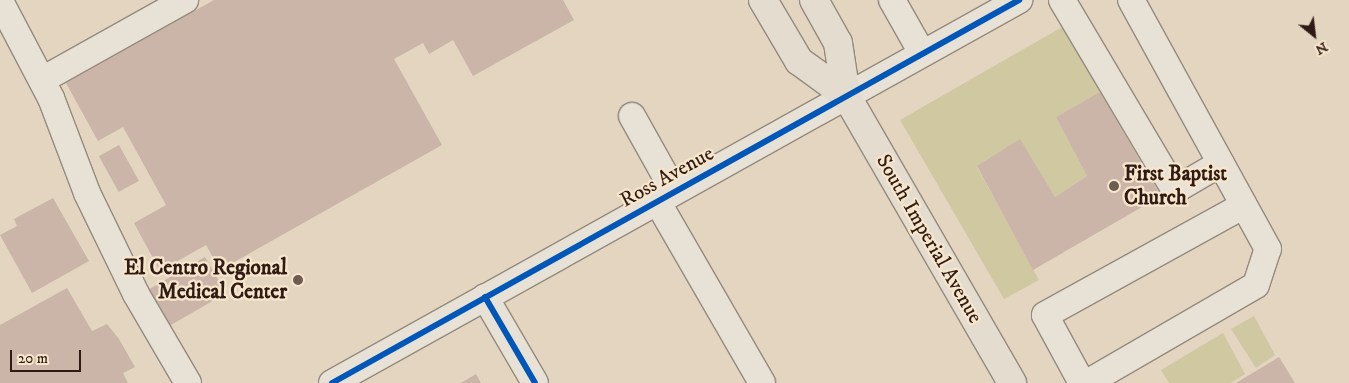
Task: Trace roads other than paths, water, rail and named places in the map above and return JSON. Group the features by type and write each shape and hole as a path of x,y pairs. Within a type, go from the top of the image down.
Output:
{"highway":[{"name":"South Imperial Avenue","path":"763,0 798,61 846,95"},
{"name":"South Imperial Avenue","path":"814,0 838,43 846,95 1012,383"}],"street":[{"path":"42,80 185,0"},
{"name":"Ross Avenue","path":"339,381 485,297 1019,0"},
{"path":"1062,0 1175,190 1221,164"},
{"path":"1086,383 1256,285 1268,249 1131,0"},
{"path":"0,1 51,98 87,193 136,294 188,383"},
{"path":"898,2 922,53"},
{"path":"632,116 666,196 762,383"},
{"path":"1082,383 1045,315 1244,205"},
{"path":"485,297 534,383"}],"place":[{"name":"First Baptist Church","path":"1114,186"},
{"name":"El Centro Regional Medical Center","path":"298,280"}]}
